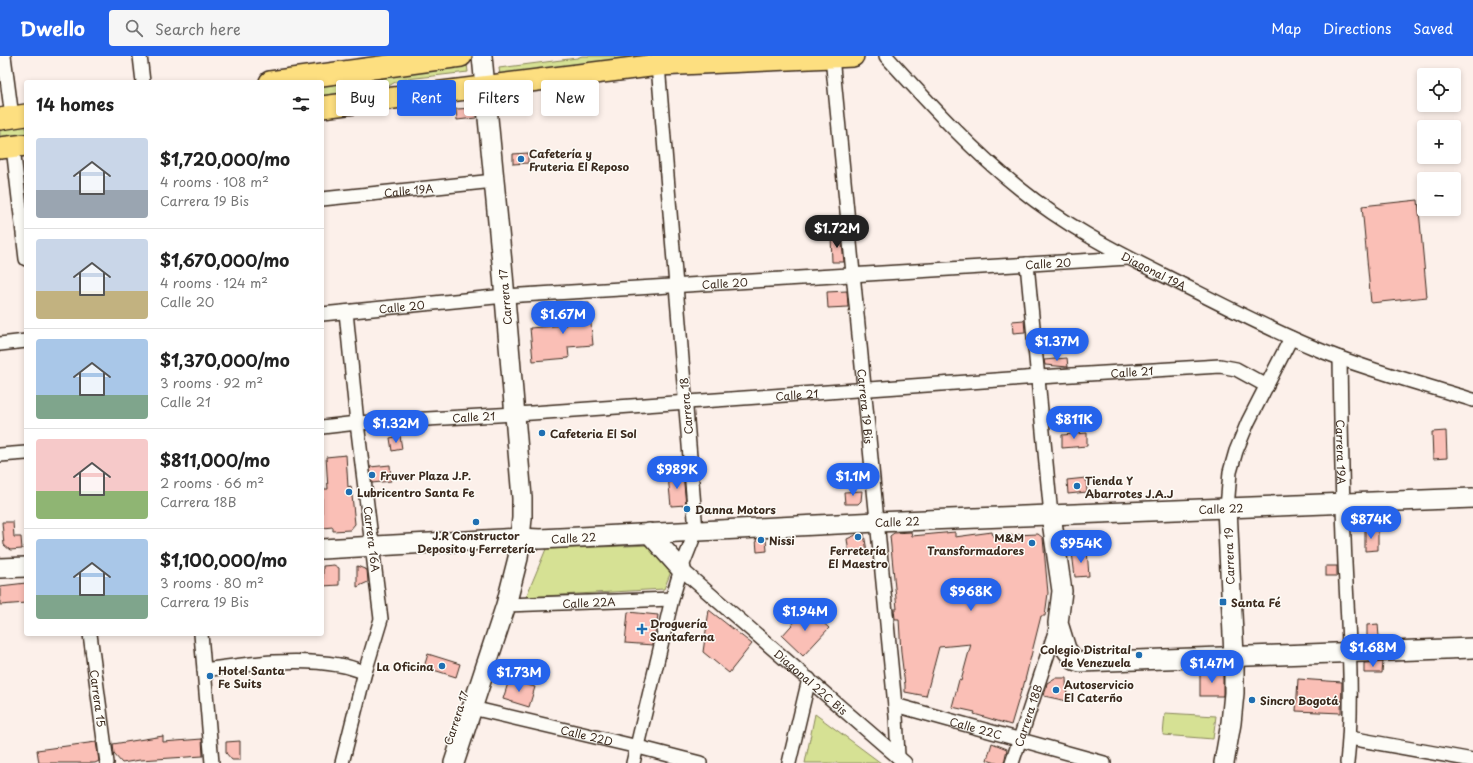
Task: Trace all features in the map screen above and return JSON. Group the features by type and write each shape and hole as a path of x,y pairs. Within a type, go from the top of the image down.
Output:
{"main road":[{"path":"285,80 461,56"},
{"path":"533,80 658,65 853,56"},
{"path":"324,107 464,89"}],"street":[{"path":"4,56 13,117"},
{"path":"141,56 143,80"},
{"name":"Carrera 17","path":"482,56 484,80"},
{"name":"Diagonal 19A","path":"886,56 980,155 1020,189 1065,221 1128,258 1291,338 1340,358 1473,400"},
{"name":"Carrera 19 Bis","path":"832,57 901,760"},
{"name":"Carrera 18","path":"633,763 672,599 681,569 696,531 658,65"},
{"name":"Carrera 17","path":"454,763 506,604 518,558 520,538 522,498 488,116"},
{"path":"13,147 24,242"},
{"name":"Calle 19A","path":"324,198 494,181"},
{"name":"Calle 20","path":"324,314 505,296 1128,258"},
{"name":"Carrera 18B","path":"1012,763 1058,623 1062,591 1051,514 1027,264"},
{"name":"Carrera 16A","path":"342,763 365,672 381,619 357,423 346,312"},
{"name":"Carrera 19","path":"1224,763 1231,723 1234,693 1234,656 1227,508 1230,472 1232,462 1248,422 1291,338"},
{"path":"0,344 24,341"},
{"name":"Carrera 19A","path":"1340,358 1342,503 1349,652 1350,738 1347,763"},
{"name":"Calle 21","path":"324,427 357,423 515,414 1039,377 1220,366 1236,369 1267,386"},
{"path":"0,455 24,453"},
{"name":"Calle 22","path":"324,549 520,538 540,539 1051,514 1473,498"},
{"path":"649,533 681,569"},
{"name":"Carrera 17","path":"441,763 496,597 520,538"},
{"path":"0,568 24,567"},
{"name":"Diagonal 22C Bis","path":"681,569 901,760"},
{"name":"Calle 22A","path":"506,604 672,599"},
{"path":"1058,623 1066,649 1074,660 1080,662 1473,648"},
{"name":"Carrera 15","path":"90,636 107,763"},
{"path":"201,636 212,763"},
{"path":"204,670 263,662 311,662 339,665 365,672"},
{"path":"789,763 809,679"},
{"name":"Calle 22D","path":"472,708 700,763"},
{"name":"Calle 22C","path":"895,710 1020,739 1104,763"},
{"path":"1350,738 1473,760"}],"green space":[{"path":"582,56 657,56 627,58 500,75 499,68 577,58"},
{"path":"467,64 468,72 397,81 389,86 389,80 345,80"},
{"path":"336,81 336,96 324,98 324,83"},
{"path":"24,122 24,136 0,139 0,125"},
{"path":"652,545 672,569 664,589 526,597 546,549"},
{"path":"1165,713 1216,716 1213,739 1163,735"},
{"path":"815,714 881,763 805,763"}],"building":[{"path":"456,109 464,109 464,116 476,116 476,118 457,120"},
{"name":"Cafetería y Fruteria El Reposo","path":"528,153 528,163 513,164 513,154"},
{"path":"1417,200 1417,216 1419,216 1427,297 1371,303 1362,206"},
{"path":"831,236 841,236 844,262 832,262"},
{"path":"847,291 848,307 828,308 827,292"},
{"path":"589,303 593,345 568,347 569,358 533,361 530,328 566,325 566,305"},
{"path":"1024,320 1025,332 1013,333 1012,321"},
{"path":"1067,358 1068,367 1045,365 1044,360"},
{"path":"1446,431 1447,458 1433,459 1432,432"},
{"path":"1087,433 1087,446 1062,448 1062,435"},
{"path":"400,436 402,449 392,451 390,438"},
{"path":"346,455 348,487 351,486 355,524 350,530 333,531 333,527 324,528 324,489 328,489 326,457"},
{"path":"390,465 391,481 372,483 370,467"},
{"path":"683,474 686,505 671,506 668,476"},
{"name":"Tienda Y Abarrotes J.A.J","path":"1086,478 1087,492 1068,494 1067,480"},
{"path":"862,491 861,501 858,504 845,504 844,492"},
{"path":"2,522 13,522 14,537 21,537 22,549 10,550 4,545"},
{"path":"1365,530 1378,530 1378,550 1365,551"},
{"path":"911,532 912,536 955,532 955,537 992,532 993,536 1038,534 1043,538 1048,593 1045,616 1041,616 1023,688 1011,725 974,714 975,712 952,707 971,644 939,647 926,696 905,692 899,619 895,619 894,609 897,609 890,536 894,533"},
{"path":"858,534 864,534 867,551 849,554 847,539"},
{"path":"756,539 766,539 767,551 757,552"},
{"path":"1087,550 1089,576 1075,577 1072,552"},
{"path":"334,565 339,568 339,585 324,586 324,566"},
{"path":"357,566 367,570 368,582 357,587"},
{"path":"1326,566 1337,566 1337,576 1326,576"},
{"path":"24,583 24,603 0,605 0,586"},
{"path":"807,608 829,628 803,656 782,636"},
{"path":"709,610 752,644 729,673 703,652"},
{"name":"Droguería Santaferna","path":"628,612 658,615 653,645 625,643"},
{"path":"1378,624 1379,637 1367,638 1367,625"},
{"name":"La Oficina","path":"428,654 460,664 456,677 424,667"},
{"path":"1383,662 1382,673 1364,673 1364,663"},
{"path":"1200,672 1223,672 1223,696 1200,696"},
{"name":"Autoservicio El Caterño","path":"1055,678 1066,678 1067,701 1044,696 1047,683"},
{"path":"1298,679 1342,682 1341,713 1296,711"},
{"path":"509,680 535,687 529,707 503,699"},
{"path":"163,736 163,742 202,739 203,756 140,760 122,763 114,754 113,744"},
{"path":"240,741 240,760 232,760 226,753 226,742"},
{"path":"96,742 99,761 95,763 39,763 37,750"},
{"path":"992,743 1007,749 1004,763 996,763 987,760"}],"place":[{"name":"Cafetería y Fruteria El Reposo","path":"521,159"},
{"name":"Cafeteria El Sol","path":"542,433"},
{"name":"Fruver Plaza J.P.","path":"372,475"},
{"name":"Tienda Y Abarrotes J.A.J","path":"1077,486"},
{"name":"Lubricentro Santa Fe","path":"349,492"},
{"name":"Danna Motors","path":"687,509"},
{"name":"J.R Constructor Deposito y Ferretería","path":"476,522"},
{"name":"Ferretería El Maestro","path":"858,537"},
{"name":"Nissi","path":"761,540"},
{"name":"M&M Transformadores","path":"1032,543"},
{"name":"Santa Fé","path":"1223,602"},
{"name":"Droguería Santaferna","path":"642,629"},
{"name":"Colegio Distrital de Venezuela","path":"1139,655"},
{"name":"La Oficina","path":"442,666"},
{"name":"Hotel Santa Fe Suits","path":"210,676"},
{"name":"Autoservicio El Caterño","path":"1056,690"},
{"name":"Sincro Bogotá","path":"1252,700"}]}
